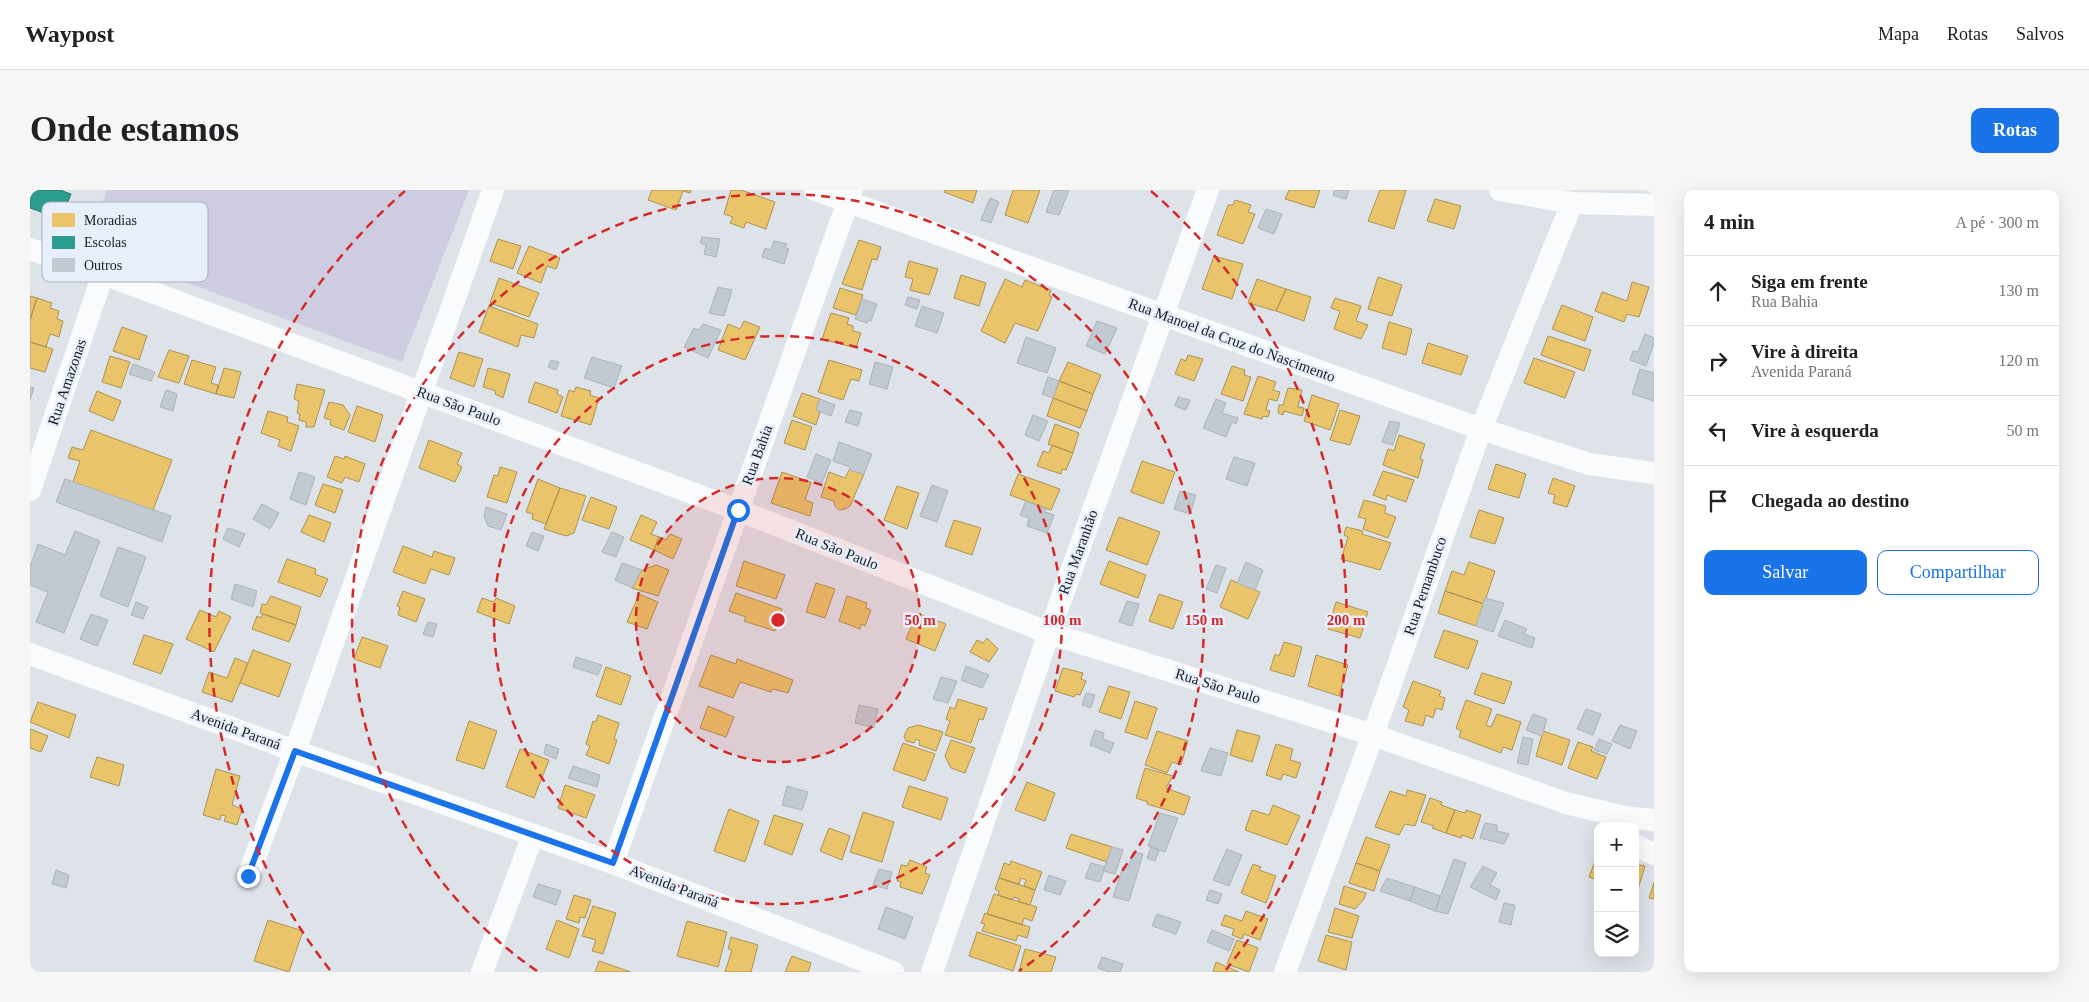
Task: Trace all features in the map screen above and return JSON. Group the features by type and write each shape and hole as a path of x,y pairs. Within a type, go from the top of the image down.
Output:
{"street":[{"path":"248,876 295,751 493,190"},
{"name":"Rua Manoel da Cruz do Nascimento","path":"815,190 850,196 1164,315 1481,429 1589,464 1654,473"},
{"name":"Rua Maranhão","path":"932,972 1048,633 1208,190"},
{"path":"1500,190 1572,204 1654,205"},
{"name":"Rua Bahia","path":"613,863 850,196"},
{"name":"Rua Pernambuco","path":"1285,972 1373,735 1481,429 1572,204"},
{"name":"Rua São Paulo","path":"30,249 42,253"},
{"name":"Rua Amazonas","path":"30,490 100,282"},
{"name":"Rua São Paulo","path":"125,282 738,510 1048,633 1373,735 1566,803 1624,817 1654,820"},
{"name":"Avenida Paraná","path":"30,654 295,751 613,863 893,972"},
{"path":"1512,784 1594,824"},
{"path":"482,972 533,835"},
{"path":"1639,847 1654,854"}],"shaded area":[{"path":"107,190 469,190 402,362 185,282 208,282 208,202 102,202"}],"building: Moradias":[{"path":"652,190 691,190 690,193 683,191 676,210 648,200"},
{"path":"731,190 741,190 775,202 766,229 746,222 744,228 730,223 733,217 724,214"},
{"path":"945,190 977,190 973,203 944,192"},
{"path":"1013,190 1040,190 1028,223 1005,215"},
{"path":"1289,190 1320,190 1314,208 1285,199"},
{"path":"1380,190 1406,190 1394,229 1368,221"},
{"path":"1435,199 1461,206 1454,229 1427,221"},
{"path":"1235,200 1251,205 1248,212 1255,214 1243,244 1217,235 1228,205 1233,205"},
{"path":"498,239 521,246 513,269 490,261"},
{"path":"859,240 881,247 877,260 872,259 862,290 842,284"},
{"path":"529,246 560,258 556,269 547,266 541,283 517,273"},
{"path":"1214,256 1243,264 1232,299 1202,289"},
{"path":"909,261 938,269 929,295 910,290 913,279 905,277"},
{"path":"961,275 986,283 979,306 954,298"},
{"path":"1378,277 1402,285 1392,316 1368,309"},
{"path":"499,278 539,293 529,317 490,303"},
{"path":"1005,279 1022,287 1025,280 1051,290 1049,296 1052,297 1038,331 1015,323 1005,343 981,331"},
{"path":"1257,279 1286,289 1276,311 1248,303"},
{"path":"1632,282 1649,287 1639,317 1627,314 1624,322 1595,311 1602,292 1627,301"},
{"path":"840,288 863,295 856,315 833,308"},
{"path":"1286,289 1311,297 1304,321 1276,311"},
{"path":"30,296 37,298 30,320"},
{"path":"37,298 52,303 50,308 59,311 57,319 63,321 59,337 50,334 46,347 30,342 30,320"},
{"path":"1335,298 1361,306 1356,321 1368,325 1361,339 1334,329 1340,311 1331,308"},
{"path":"1562,305 1593,317 1585,341 1552,329"},
{"path":"489,306 538,324 534,338 521,335 518,347 479,332"},
{"path":"831,313 849,318 847,324 853,326 853,331 861,333 856,348 822,339"},
{"path":"744,321 760,327 745,360 718,350 728,324 740,329"},
{"path":"1389,322 1412,329 1406,355 1382,348"},
{"path":"122,327 147,336 139,360 113,351"},
{"path":"1548,336 1591,350 1584,371 1541,355"},
{"path":"30,342 53,349 45,372 30,368"},
{"path":"1428,343 1468,356 1461,375 1422,363"},
{"path":"169,350 189,356 179,383 158,377"},
{"path":"459,352 483,359 474,387 450,378"},
{"path":"1188,355 1203,359 1194,381 1175,374 1181,359 1186,361"},
{"path":"110,356 130,362 121,388 102,382"},
{"path":"1534,358 1575,372 1565,398 1524,383"},
{"path":"192,360 216,367 211,383 218,385 216,394 184,384"},
{"path":"829,360 862,370 859,381 851,379 843,400 818,392"},
{"path":"1068,362 1101,375 1093,394 1059,381"},
{"path":"1232,366 1245,370 1244,375 1251,377 1243,401 1221,394"},
{"path":"224,368 241,372 234,398 216,394"},
{"path":"488,368 510,374 503,398 495,394 496,391 483,387"},
{"path":"1258,376 1276,382 1273,390 1280,392 1277,401 1269,399 1266,410 1270,411 1268,417 1263,416 1262,419 1244,414"},
{"path":"1059,381 1093,394 1087,411 1053,398"},
{"path":"535,382 558,390 557,394 563,397 557,413 528,402"},
{"path":"297,384 325,390 314,427 306,427 306,422 299,420 300,414 297,413 299,401 294,399"},
{"path":"576,387 591,391 590,395 599,398 591,425 561,416 569,390 574,392"},
{"path":"1288,388 1302,390 1298,407 1304,408 1302,416 1284,411 1283,415 1278,413 1279,405 1283,405"},
{"path":"97,391 121,401 113,421 89,411"},
{"path":"802,393 820,399 816,410 820,412 816,425 793,416"},
{"path":"1312,395 1339,404 1330,430 1304,421"},
{"path":"1053,398 1087,411 1080,428 1047,416"},
{"path":"329,402 343,405 350,415 344,430 330,425 331,420 324,418"},
{"path":"357,406 383,415 375,442 348,432"},
{"path":"1340,410 1360,416 1350,445 1330,440"},
{"path":"268,411 288,417 287,422 299,426 291,451 278,446 280,440 261,433"},
{"path":"792,420 812,427 805,450 784,443"},
{"path":"1055,424 1079,433 1073,453 1048,444"},
{"path":"91,430 172,460 153,510 73,482 80,461 68,458 72,447 83,450"},
{"path":"1399,435 1425,444 1420,459 1423,460 1418,478 1383,465 1388,449 1394,451"},
{"path":"429,440 462,453 457,464 462,467 455,482 419,468"},
{"path":"1052,445 1073,453 1066,470 1062,469 1061,474 1037,466 1043,451 1049,453"},
{"path":"335,456 344,459 345,456 365,464 359,482 345,477 342,483 327,477"},
{"path":"1142,461 1175,472 1163,504 1131,492"},
{"path":"1496,464 1526,474 1519,498 1488,489"},
{"path":"500,467 517,472 507,503 487,497 494,475 498,476"},
{"path":"849,470 864,474 850,506 839,510 835,506 834,501 821,497 829,472 845,478"},
{"path":"1383,471 1414,480 1406,502 1387,495 1386,500 1373,495"},
{"path":"782,472 811,482 805,500 813,503 810,516 771,503"},
{"path":"1018,474 1060,489 1051,510 1010,495"},
{"path":"1553,478 1575,486 1567,507 1553,503 1555,495 1548,493"},
{"path":"538,479 560,488 546,524 532,519 533,514 526,512"},
{"path":"323,484 343,490 335,513 315,505"},
{"path":"897,486 919,493 907,529 884,520"},
{"path":"560,488 586,496 574,533 566,536 544,529"},
{"path":"591,497 617,507 609,529 582,520"},
{"path":"1364,500 1386,506 1385,513 1396,517 1388,538 1363,529 1366,519 1358,517"},
{"path":"1479,510 1504,518 1495,544 1470,537"},
{"path":"309,515 331,523 324,542 301,532"},
{"path":"641,515 657,522 651,534 659,537 654,550 630,540"},
{"path":"1119,517 1160,532 1147,565 1106,550"},
{"path":"954,520 981,528 972,555 945,546"},
{"path":"1346,527 1363,531 1362,534 1391,543 1380,570 1341,559 1348,537 1344,535"},
{"path":"670,534 682,539 673,559 654,550 659,537 666,540"},
{"path":"403,546 432,557 434,551 455,558 449,575 431,569 425,584 393,572"},
{"path":"287,559 316,569 315,574 328,579 320,597 278,582"},
{"path":"744,561 785,575 776,599 736,586"},
{"path":"1109,561 1146,575 1138,598 1100,584"},
{"path":"1469,562 1495,571 1484,604 1445,591 1452,571 1464,575"},
{"path":"656,565 669,570 658,596 632,588 642,570"},
{"path":"1231,580 1260,592 1248,619 1220,607"},
{"path":"816,583 835,589 825,618 806,612"},
{"path":"403,591 425,599 416,622 398,615 400,607 397,606"},
{"path":"1445,591 1484,604 1476,626 1438,613"},
{"path":"736,593 782,609 775,631 744,621 746,617 729,611"},
{"path":"639,594 658,602 647,629 627,622"},
{"path":"1159,594 1183,602 1173,629 1149,621"},
{"path":"271,596 301,607 296,625 260,613 262,604 266,605"},
{"path":"847,596 867,603 866,608 871,610 865,626 861,624 860,629 839,621"},
{"path":"482,598 494,602 496,598 515,606 509,624 477,612"},
{"path":"1336,602 1368,612 1360,638 1328,629"},
{"path":"200,610 216,617 219,611 231,617 214,652 186,639"},
{"path":"917,613 946,624 935,651 906,639"},
{"path":"263,614 296,625 289,642 252,629 257,616 261,618"},
{"path":"1444,630 1478,641 1468,669 1434,657"},
{"path":"144,635 173,644 161,674 133,664"},
{"path":"362,637 388,646 380,668 354,659"},
{"path":"987,638 998,649 989,662 970,652 977,640 983,643"},
{"path":"1284,642 1302,647 1294,677 1270,670 1275,654 1279,656"},
{"path":"253,650 291,664 279,697 240,683"},
{"path":"711,655 736,664 737,659 793,680 788,693 773,689 771,692 740,682 733,698 699,686"},
{"path":"1316,655 1348,665 1339,696 1308,686"},
{"path":"235,658 248,663 232,702 202,692 209,672 227,678"},
{"path":"606,667 631,676 621,705 596,696"},
{"path":"1063,668 1083,673 1081,679 1086,681 1080,695 1076,694 1074,697 1055,691"},
{"path":"1482,673 1512,682 1504,704 1474,694"},
{"path":"1413,681 1441,691 1439,696 1445,698 1442,710 1436,708 1433,718 1426,715 1423,726 1405,721 1409,710 1403,707"},
{"path":"1109,686 1130,692 1121,719 1099,712"},
{"path":"958,699 987,708 983,720 979,719 971,743 945,735 950,721 946,719 950,707 955,709"},
{"path":"1466,700 1492,709 1486,725 1491,727 1497,714 1521,722 1512,750 1503,747 1501,753 1459,737 1461,731 1456,728"},
{"path":"1135,701 1157,708 1147,739 1125,732"},
{"path":"38,702 76,715 69,738 30,722"},
{"path":"708,706 734,717 726,737 700,728"},
{"path":"598,715 619,723 614,739 617,740 609,764 586,755 590,746 586,744 593,721 596,722"},
{"path":"469,721 497,731 484,769 456,760"},
{"path":"918,725 943,732 936,751 919,745 920,741 916,739 914,743 906,741 904,736 908,728"},
{"path":"30,729 48,736 41,752 30,748"},
{"path":"1237,730 1260,736 1252,762 1230,755"},
{"path":"1157,731 1188,741 1181,765 1172,762 1167,773 1145,765"},
{"path":"1543,731 1570,740 1562,765 1536,756"},
{"path":"951,740 975,748 965,773 951,768 945,756"},
{"path":"1578,742 1593,747 1591,751 1606,757 1597,779 1568,768"},
{"path":"903,743 935,754 925,781 893,770"},
{"path":"1276,744 1293,749 1290,760 1301,763 1296,778 1283,774 1281,780 1266,775"},
{"path":"520,749 549,760 534,798 506,787"},
{"path":"97,757 124,765 119,786 90,777"},
{"path":"1145,768 1173,776 1166,788 1190,797 1184,815 1147,804 1148,802 1136,798"},
{"path":"216,769 240,776 232,805 242,809 237,825 224,821 226,816 221,815 220,820 203,815"},
{"path":"1027,782 1055,793 1045,821 1015,810"},
{"path":"565,785 595,795 586,818 558,808"},
{"path":"909,786 948,798 941,820 902,807"},
{"path":"1407,790 1426,795 1415,826 1405,824 1399,835 1375,827 1390,791 1406,796"},
{"path":"1430,798 1442,802 1441,805 1455,810 1446,833 1432,828 1434,826 1421,822"},
{"path":"1273,805 1300,816 1287,845 1245,830 1252,810 1269,815"},
{"path":"729,809 759,821 745,862 714,851"},
{"path":"1455,810 1465,813 1466,810 1481,815 1473,839 1462,835 1461,838 1446,833"},
{"path":"863,812 894,822 882,862 850,852"},
{"path":"774,815 803,824 792,855 764,844"},
{"path":"829,828 850,836 842,860 820,851"},
{"path":"1071,834 1112,847 1107,862 1066,848"},
{"path":"1366,837 1390,845 1380,871 1356,863"},
{"path":"910,860 927,867 925,873 930,875 922,894 900,887 901,882 897,881 901,865 907,866"},
{"path":"1011,861 1042,872 1035,890 1024,886 1026,880 1021,878 1019,884 999,878 1004,863 1010,865"},
{"path":"1356,863 1380,871 1374,891 1349,883"},
{"path":"1253,864 1261,867 1259,870 1276,876 1266,903 1241,893"},
{"path":"1594,864 1594,879 1589,877"},
{"path":"1639,865 1645,866 1639,886"},
{"path":"999,878 1035,890 1030,905 1019,902 1019,899 1014,897 1012,900 998,895 999,891 995,889"},
{"path":"1654,882 1654,899 1649,898"},
{"path":"1344,886 1366,893 1364,899 1355,909 1339,904"},
{"path":"994,894 1037,907 1032,921 1024,918 1022,925 987,914"},
{"path":"574,895 591,900 585,918 580,917 579,923 566,919"},
{"path":"593,906 616,913 603,954 592,951 596,940 582,936"},
{"path":"1335,908 1359,916 1352,938 1328,932"},
{"path":"1246,911 1268,919 1260,940 1244,934 1242,939 1232,935 1234,929 1221,925 1225,915 1242,921"},
{"path":"985,913 1030,927 1027,938 1018,935 1016,941 982,931 985,924 981,923"},
{"path":"268,920 303,931 289,972 254,961"},
{"path":"557,920 579,929 569,958 546,949"},
{"path":"687,921 727,932 718,967 677,956"},
{"path":"977,932 1021,946 1013,971 969,956"},
{"path":"1326,935 1352,942 1346,970 1318,961"},
{"path":"731,937 758,945 751,972 725,972 732,950 728,949"},
{"path":"1237,940 1258,948 1249,972 1227,964"},
{"path":"1025,949 1056,957 1051,972 1019,972"},
{"path":"792,956 811,963 808,972 785,972"},
{"path":"599,961 631,972 595,972"},
{"path":"1216,962 1239,972 1213,972"}],"building: Escolas":[{"path":"30,190 60,190 71,194 68,202 42,202 42,212 30,208"}],"building: Outros":[{"path":"1054,190 1069,190 1059,215 1046,212"},
{"path":"1335,190 1349,190 1346,199 1333,195"},
{"path":"990,198 999,202 991,223 981,220"},
{"path":"1266,209 1282,214 1274,234 1258,228"},
{"path":"702,237 720,239 716,257 704,254 706,245 700,243"},
{"path":"774,241 787,244 785,248 789,249 784,264 762,257 765,248 770,250"},
{"path":"718,287 732,290 724,316 709,313"},
{"path":"908,297 920,300 917,309 905,305"},
{"path":"862,299 877,304 871,321 868,320 867,323 855,319"},
{"path":"922,306 944,313 937,333 915,326"},
{"path":"1097,321 1117,328 1105,354 1086,346"},
{"path":"703,324 721,330 708,358 684,347 694,328 699,330"},
{"path":"1645,334 1654,338 1646,366 1630,360 1633,351 1638,352"},
{"path":"1026,337 1056,348 1047,373 1017,363"},
{"path":"592,357 622,366 614,388 584,378"},
{"path":"551,360 559,362 556,370 548,367"},
{"path":"875,362 893,367 887,389 869,384"},
{"path":"133,364 155,372 151,381 129,374"},
{"path":"1640,369 1654,373 1654,401 1632,394"},
{"path":"1048,377 1059,381 1053,398 1042,394"},
{"path":"30,387 34,388 30,400"},
{"path":"166,390 177,394 173,411 160,407"},
{"path":"1178,397 1190,400 1186,410 1175,406"},
{"path":"820,399 835,405 831,416 816,410"},
{"path":"1216,399 1226,403 1222,413 1238,418 1236,424 1232,422 1226,437 1203,428"},
{"path":"850,410 862,413 858,426 845,422"},
{"path":"1033,415 1048,421 1039,441 1025,435"},
{"path":"1390,421 1400,423 1393,445 1382,442"},
{"path":"839,442 872,454 864,474 849,470 850,467 833,461"},
{"path":"816,454 831,460 822,483 807,477"},
{"path":"1234,457 1255,463 1247,486 1226,479"},
{"path":"299,472 315,477 306,505 290,499"},
{"path":"65,479 171,516 162,542 56,502"},
{"path":"932,485 948,491 937,522 920,516"},
{"path":"1180,491 1196,495 1190,514 1174,509"},
{"path":"1026,501 1047,509 1045,512 1054,515 1047,533 1027,526 1029,518 1020,515"},
{"path":"262,504 279,513 270,529 253,519"},
{"path":"486,507 507,514 501,530 488,526 484,516"},
{"path":"228,528 245,534 239,547 223,539"},
{"path":"75,531 100,541 64,633 36,622 48,592 30,585 30,567 38,544 65,555"},
{"path":"532,532 544,536 538,551 526,546"},
{"path":"612,532 624,537 616,557 602,552"},
{"path":"118,547 146,557 128,607 100,596"},
{"path":"1246,562 1263,570 1255,590 1237,583"},
{"path":"622,563 642,570 632,588 615,580"},
{"path":"1216,565 1226,568 1217,593 1206,589"},
{"path":"235,584 257,591 253,607 231,599"},
{"path":"1485,598 1504,603 1493,632 1476,626"},
{"path":"1127,601 1139,604 1132,626 1119,622"},
{"path":"136,602 148,607 143,619 131,615"},
{"path":"91,614 108,620 97,646 80,639"},
{"path":"1505,620 1527,629 1524,634 1535,638 1532,648 1498,636"},
{"path":"428,622 437,624 433,637 423,634"},
{"path":"576,657 602,665 598,675 573,667"},
{"path":"966,666 989,675 982,688 961,680"},
{"path":"941,677 957,681 948,703 933,699"},
{"path":"1086,693 1095,695 1091,708 1082,705"},
{"path":"859,705 878,709 874,728 855,723"},
{"path":"1586,709 1601,714 1593,735 1577,729"},
{"path":"1533,714 1547,719 1542,736 1526,730"},
{"path":"1620,725 1637,731 1630,749 1612,741"},
{"path":"1095,730 1104,733 1103,739 1114,743 1110,753 1090,745"},
{"path":"1523,737 1533,739 1528,765 1517,763"},
{"path":"1599,739 1612,744 1607,754 1594,750"},
{"path":"546,744 559,749 556,759 544,754"},
{"path":"1210,748 1228,753 1221,776 1201,771"},
{"path":"573,766 600,775 597,787 568,778"},
{"path":"787,786 808,792 802,810 782,805"},
{"path":"1160,813 1178,818 1165,852 1148,846"},
{"path":"1485,823 1497,825 1497,831 1509,834 1504,844 1480,838"},
{"path":"1112,847 1123,850 1115,874 1103,871"},
{"path":"1151,847 1159,850 1155,861 1147,858"},
{"path":"1227,849 1242,855 1229,886 1213,880"},
{"path":"1133,852 1143,854 1129,901 1113,897 1123,867 1128,868"},
{"path":"1454,859 1466,863 1448,914 1435,911"},
{"path":"1091,863 1105,867 1100,882 1085,878"},
{"path":"1483,866 1497,873 1490,885 1500,890 1496,900 1470,887"},
{"path":"879,869 892,872 887,889 873,885"},
{"path":"56,870 69,875 66,888 52,884"},
{"path":"1049,875 1066,881 1060,895 1044,890"},
{"path":"1387,878 1415,887 1410,901 1380,891"},
{"path":"538,884 561,891 556,905 533,897"},
{"path":"1415,887 1440,896 1435,911 1410,901"},
{"path":"1210,890 1222,894 1218,904 1206,900"},
{"path":"1504,903 1515,905 1511,925 1499,922"},
{"path":"886,907 913,917 905,939 878,929"},
{"path":"1157,914 1181,922 1176,934 1152,926"},
{"path":"1212,930 1234,939 1229,951 1207,942"},
{"path":"1102,957 1123,964 1120,972 1109,972 1098,968"}],"route":[{"path":"248,876 295,751 613,863 738,510"}]}
